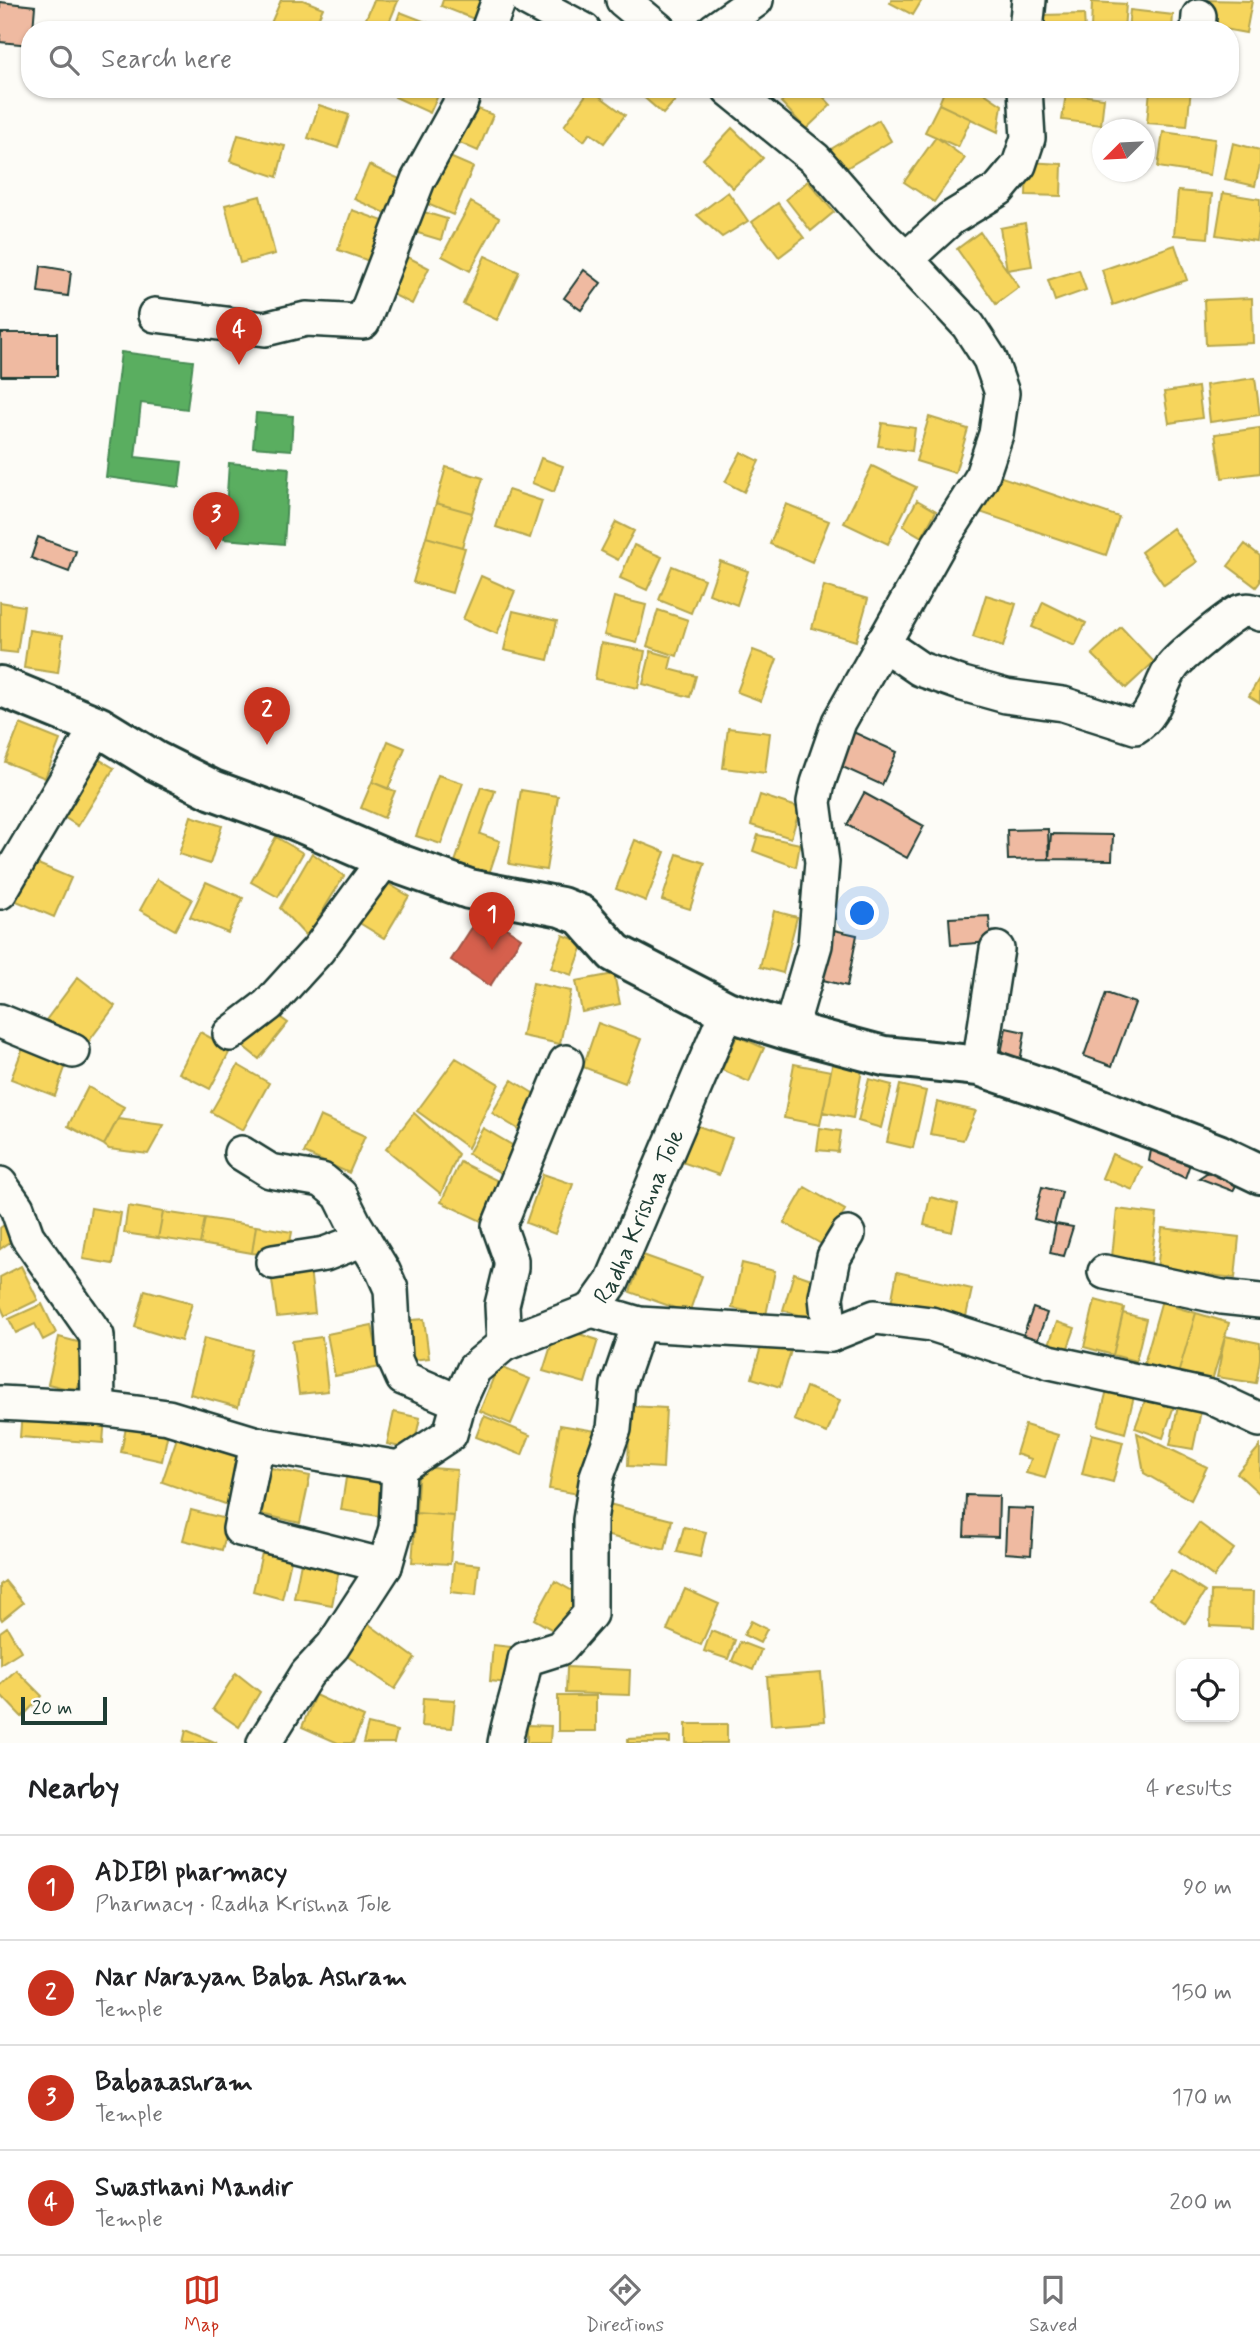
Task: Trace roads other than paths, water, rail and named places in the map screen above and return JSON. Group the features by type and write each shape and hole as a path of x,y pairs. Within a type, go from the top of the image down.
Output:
{"street":[{"path":"491,21 499,0"},
{"path":"528,0 566,21"},
{"path":"623,0 648,21"},
{"path":"727,21 756,0"},
{"path":"1027,21 1029,0"},
{"path":"155,315 265,329 306,319 363,322 418,180 462,98"},
{"path":"740,98 815,159 885,239 968,325 990,359 1002,393 996,434 981,479 938,545 839,722 818,783 814,802 822,862 815,945 790,1031"},
{"path":"906,258 950,219 999,189 1019,165 1028,138 1025,98"},
{"path":"882,643 920,668 963,684 1006,696 1063,704 1135,727 1148,715 1172,666 1230,618 1245,610 1260,614"},
{"path":"0,686 98,726 155,761 213,790 295,820 386,859 469,889 561,906 581,915 615,953 727,1011 884,1056 979,1066 1073,1098 1218,1154 1260,1174"},
{"path":"0,892 98,726"},
{"path":"230,1034 268,1005 318,950 386,859"},
{"path":"979,1066 997,949"},
{"name":"Radha Krishna Tole","path":"399,1468 450,1434 459,1402 474,1369 505,1344 592,1310 612,1282 727,1011"},
{"path":"0,1021 73,1051"},
{"path":"505,1344 502,1305 511,1260 499,1226 566,1062"},
{"path":"241,1153 271,1171 321,1180 341,1195 391,1289 395,1360 403,1378 459,1402"},
{"path":"0,1184 17,1209 27,1236 97,1336 98,1408"},
{"path":"830,1335 826,1297 834,1257 848,1234"},
{"path":"273,1262 325,1254 364,1238"},
{"path":"1105,1272 1222,1297 1260,1301"},
{"path":"592,1310 639,1324 830,1335 874,1317 931,1324 1050,1362 1211,1397 1260,1420"},
{"path":"505,1743 509,1717 523,1677 525,1659 560,1647 590,1614 590,1520 597,1476 614,1429 618,1385 639,1324"},
{"path":"0,1403 98,1408 168,1417 257,1444 399,1468 396,1528 385,1566 333,1646 307,1674 264,1743"},
{"path":"257,1444 240,1529 385,1566"}],"place":[{"name":"Swasthani Mandir","path":"239,365"},
{"name":"Babaaashram","path":"216,550"},
{"name":"Nar Narayan Baba Ashram","path":"267,745"},
{"name":"ADIBI pharmacy","path":"492,950"}]}
